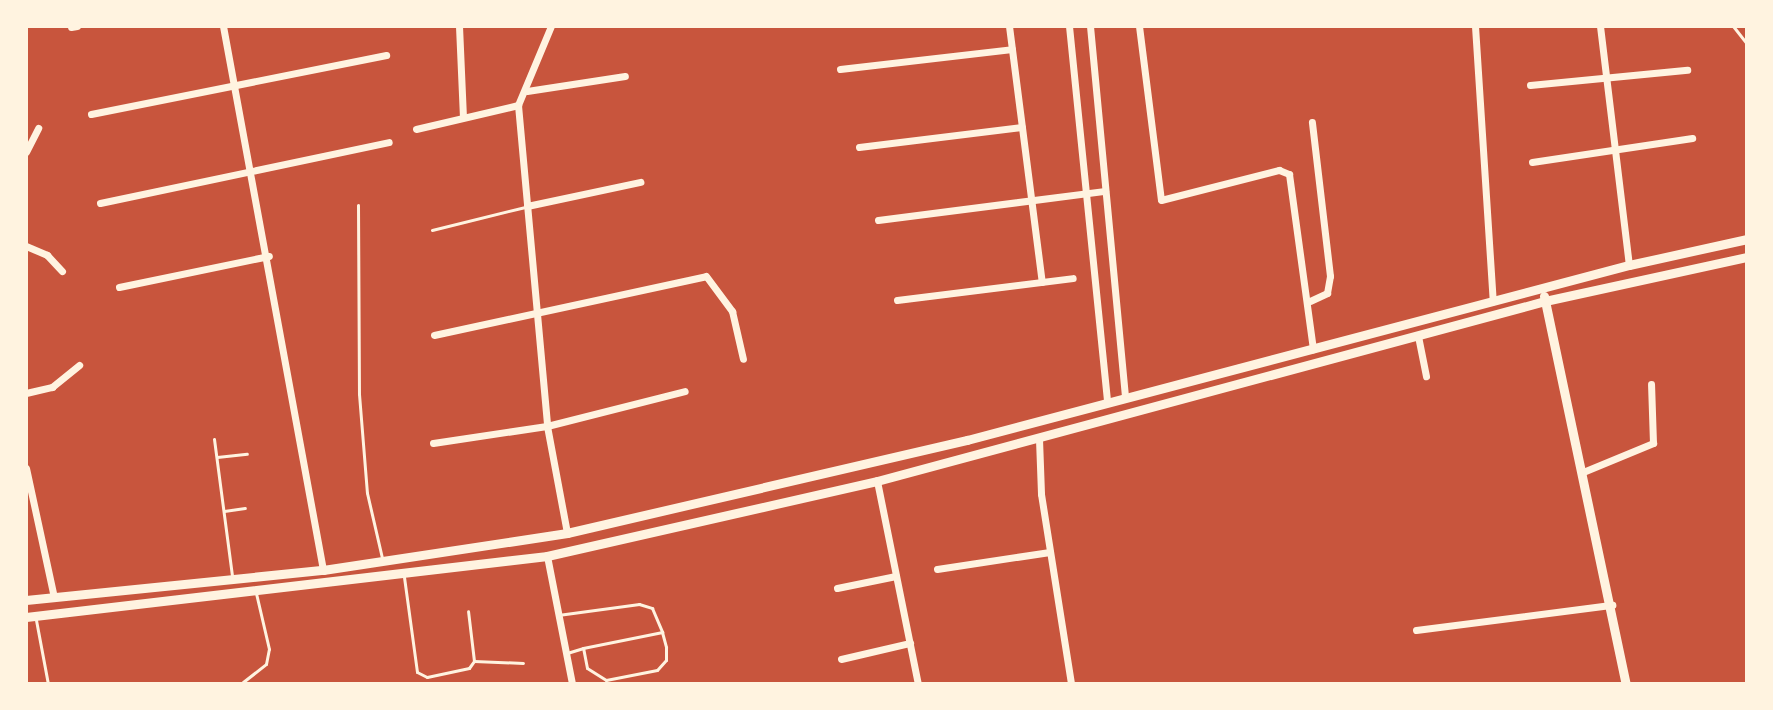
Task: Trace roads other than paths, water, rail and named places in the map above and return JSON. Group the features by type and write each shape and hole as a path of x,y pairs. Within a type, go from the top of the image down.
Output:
{"street":[{"path":"223,26 269,256 323,570"},
{"path":"459,26 463,116"},
{"path":"551,26 527,91 518,105 547,426 571,551"},
{"path":"1009,26 1042,282"},
{"path":"1069,26 1107,403"},
{"path":"1090,26 1125,398"},
{"path":"1139,26 1161,200 1279,170 1289,174 1310,301 1313,349"},
{"path":"1475,26 1493,301"},
{"path":"1600,26 1629,265"},
{"path":"840,69 1012,49"},
{"path":"91,114 386,55"},
{"path":"1530,85 1687,70"},
{"path":"527,91 625,76"},
{"path":"416,129 518,105"},
{"path":"1310,301 1327,293 1330,276 1312,122"},
{"path":"859,147 1022,127"},
{"path":"26,152 38,128"},
{"path":"1532,162 1692,138"},
{"path":"100,203 389,142"},
{"path":"527,206 640,182"},
{"path":"878,220 1105,191"},
{"path":"26,600 323,570 567,533 873,462 1629,265 1747,239"},
{"path":"26,246 47,255 62,271"},
{"path":"119,287 269,256"},
{"path":"30,617 404,577 571,551 877,481 1545,301 1747,257"},
{"path":"434,335 535,317 706,276 732,311 743,359"},
{"path":"897,300 1073,278"},
{"path":"1542,288 1612,605 1626,684"},
{"path":"1418,336 1426,376"},
{"path":"26,393 52,387 79,365"},
{"path":"1583,472 1653,443 1651,384"},
{"path":"433,443 547,426 685,391"},
{"path":"1039,439 1050,552 1071,684"},
{"path":"873,462 918,684"},
{"path":"26,468 54,597"},
{"path":"544,537 572,684"},
{"path":"937,569 1050,552"},
{"path":"837,588 896,576"},
{"path":"1416,630 1612,605"},
{"path":"841,659 910,643"}],"lane":[{"path":"1733,26 1747,44"},
{"path":"358,205 359,394 367,493 383,561"},
{"path":"432,230 527,206"},
{"path":"214,439 232,579"},
{"path":"217,457 247,454"},
{"path":"224,511 245,508"},
{"path":"404,577 417,672 427,677 469,668 474,661 468,611"},
{"path":"243,682 266,664 269,649 256,593"},
{"path":"558,615 648,605 662,632 666,660 657,670 606,680 587,668 583,648"},
{"path":"30,617 48,684"},
{"path":"565,653 662,632"},
{"path":"474,661 523,663"}]}
